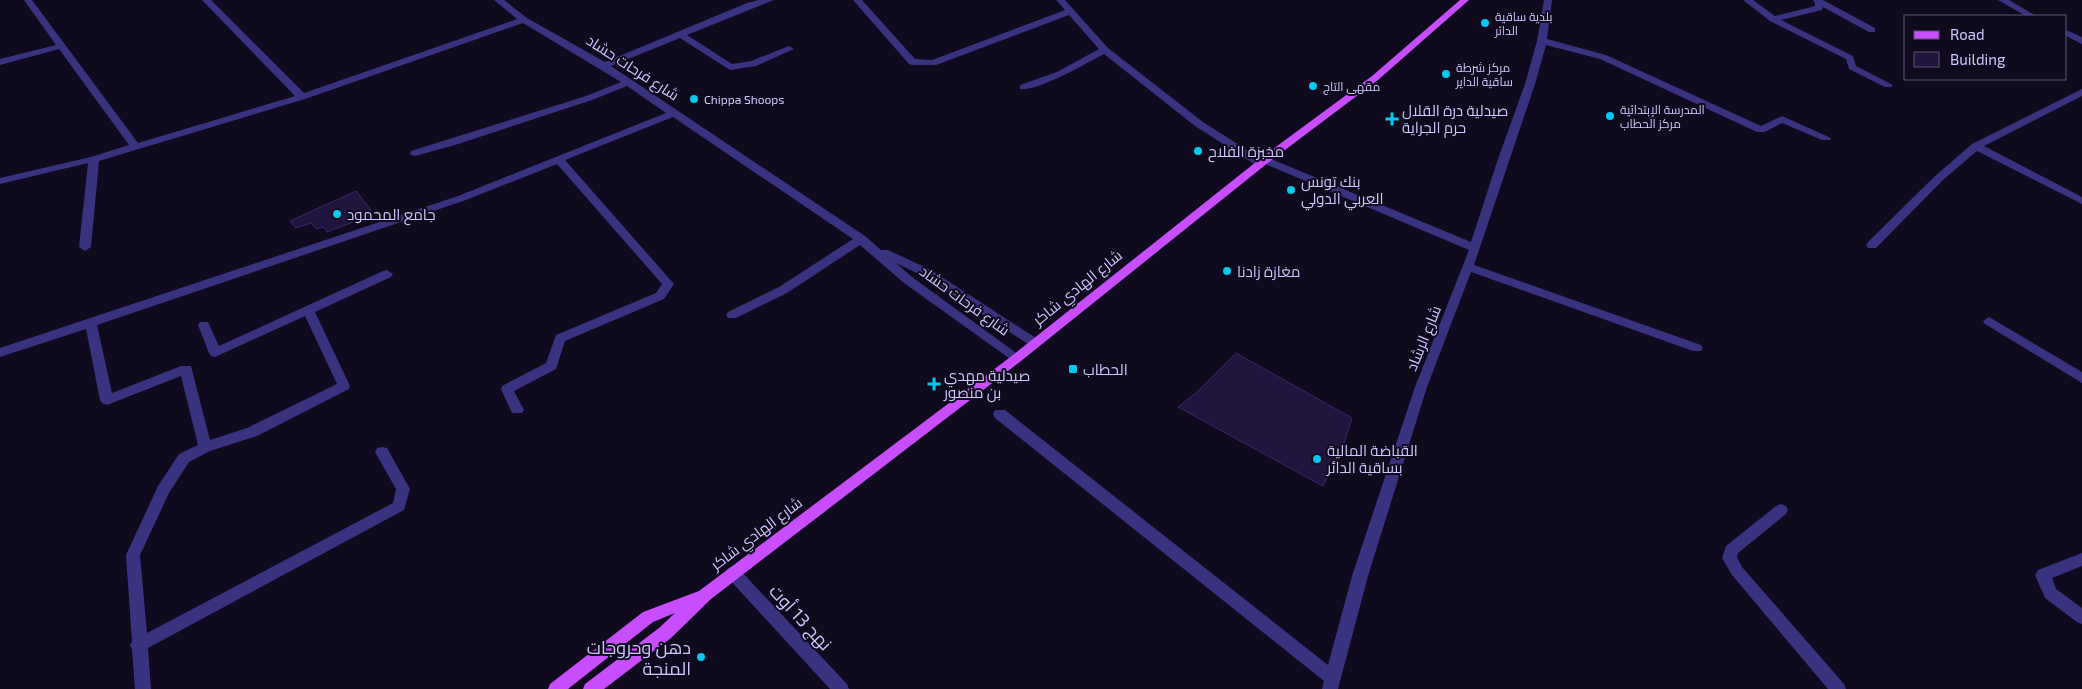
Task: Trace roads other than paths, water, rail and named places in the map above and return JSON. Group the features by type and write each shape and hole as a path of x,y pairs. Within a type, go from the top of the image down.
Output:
{"main road":[{"name":"شارع الهادي شاكر","path":"591,689 665,633 706,594 1017,358 1263,161 1375,78 1465,0"},
{"name":"شارع الهادي شاكر","path":"556,689 648,617 706,594"}],"street":[{"path":"28,0 135,146"},
{"path":"206,0 302,97"},
{"name":"شارع فرحات حشاد","path":"498,0 524,20 629,82 861,239 908,280 1017,358"},
{"path":"604,66 750,6 770,0"},
{"path":"857,0 912,62 932,64 1071,11"},
{"path":"1060,0 1105,50 1200,124 1263,161 1475,248"},
{"name":"شارع الرشاد","path":"1331,683 1360,576 1420,387 1475,248 1503,159 1530,84 1542,41 1548,0"},
{"path":"1747,0 1773,19 1850,58 1852,67 1888,86"},
{"path":"2002,0 2030,15"},
{"path":"1773,19 1819,8 1819,1 1872,30"},
{"path":"0,181 94,158 302,97 524,20"},
{"path":"680,34 730,67 753,64 789,49"},
{"path":"2067,34 2082,42"},
{"path":"1542,41 1602,57 1760,130 1782,119 1826,138"},
{"path":"0,62 61,46"},
{"path":"1023,87 1060,74 1105,50"},
{"path":"415,153 589,98 629,82"},
{"path":"1872,245 1939,178 1976,146 2082,92"},
{"path":"0,353 462,198 674,113"},
{"path":"1976,146 2082,202"},
{"path":"85,247 94,158"},
{"path":"517,410 507,389 551,366 560,338 660,296 668,284 559,160"},
{"path":"732,315 783,290 861,239"},
{"name":"شارع فرحات حشاد","path":"873,248 927,273 1035,343"},
{"path":"1468,266 1697,348"},
{"path":"204,325 214,353 387,274"},
{"path":"142,689 133,555 163,490 184,458 205,447 252,432 344,386 308,310"},
{"path":"1989,321 2082,378"},
{"path":"91,324 107,400 186,370 205,447"},
{"path":"1000,414 1331,683"},
{"path":"138,645 399,506 403,489 382,452"},
{"path":"1781,510 1731,550 1729,558 1737,571 1838,689"},
{"path":"2082,559 2043,575 2050,593 2082,618"},
{"name":"نهج 13 أوت","path":"733,573 841,689"}],"place":[{"name":"بلدية ساقية الدائر","path":"1485,23"},
{"name":"مركز شرطة ساقية الداير","path":"1446,74"},
{"name":"مقهى التاج","path":"1313,86"},
{"name":"Chippa Shoops","path":"694,99"},
{"name":"المدرسة الإبتدائية مركز الحطاب","path":"1610,116"},
{"name":"صيدلية درة القلال حرم الجراية","path":"1392,119"},
{"name":"مخبزة الفلاح","path":"1198,151"},
{"name":"بنك تونس العربي الدولي","path":"1291,190"},
{"name":"جامع المحمود","path":"337,214"},
{"name":"مغازة زادنا","path":"1227,271"},
{"name":"الحطاب","path":"1073,369"},
{"name":"صيدلية مهدي بن منصور","path":"934,384"},
{"name":"القباضة المالية بساقية الدائر","path":"1317,459"},
{"name":"دهن وحروجات المنجة","path":"701,657"}]}
